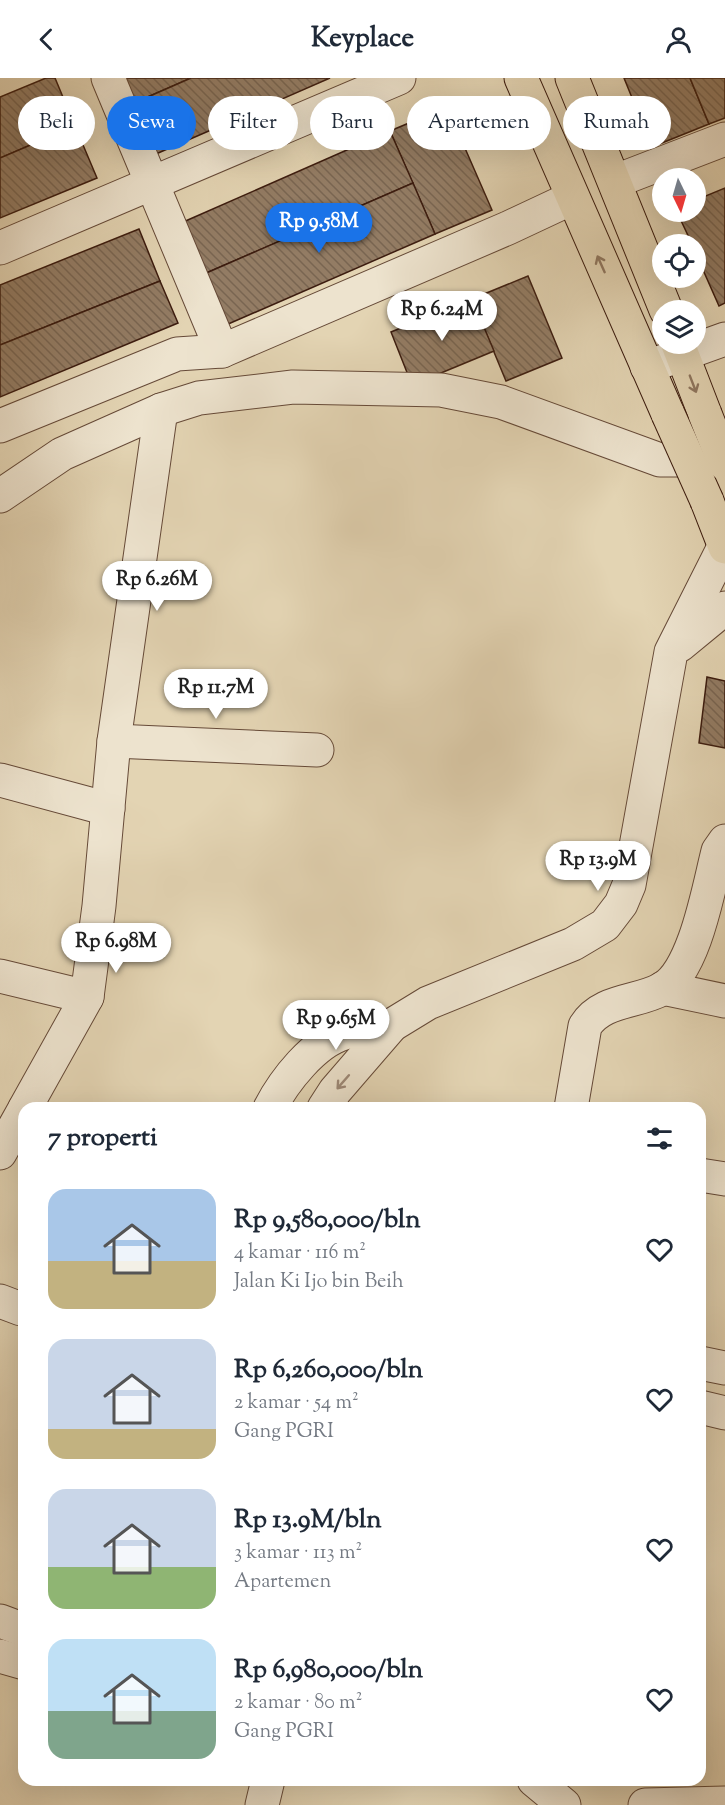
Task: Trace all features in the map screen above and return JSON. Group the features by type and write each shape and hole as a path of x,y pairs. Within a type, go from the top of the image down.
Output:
{"main road":[{"path":"522,78 572,198 725,546"},
{"path":"572,78 663,300"},
{"path":"621,309 652,302"},
{"path":"682,354 725,464"}],"street":[{"path":"108,78 222,351"},
{"path":"0,248 399,78"},
{"path":"616,181 725,139"},
{"path":"0,426 177,354 222,351 508,228 572,198"},
{"path":"706,343 725,339"},
{"path":"647,367 671,354"},
{"path":"0,496 62,454 162,410 199,398 293,387 441,390 501,402 660,460 698,460 725,449"},
{"path":"28,1102 87,997 114,741 162,410"},
{"path":"328,1102 334,1091 392,1025 428,1003 573,944 605,925 621,904 629,885 671,652 725,546"},
{"path":"671,652 725,608"},
{"path":"114,741 317,750"},
{"path":"0,780 108,809"},
{"path":"663,988 689,957 718,851 725,841"},
{"path":"0,976 87,997"},
{"path":"572,1102 585,1026 591,1018 606,1007 663,988 725,1001"},
{"path":"274,1102 296,1066 323,1046 343,1033 392,1025"},
{"path":"0,1153 18,1120"},
{"path":"706,1175 725,1179"},
{"path":"706,1364 725,1368"},
{"path":"706,1408 725,1413"},
{"path":"0,1621 18,1628"},
{"path":"0,1656 18,1661"},
{"path":"262,1805 267,1786"},
{"path":"541,1786 564,1805"},
{"path":"645,1805 725,1803"}],"building":[{"path":"46,78 55,78 62,96 18,96 19,150 0,158 0,97"},
{"path":"123,78 191,78 150,96 131,96"},
{"path":"191,78 330,78 289,96 208,96 208,131 196,137 196,96 150,96"},
{"path":"624,78 690,78 709,124 671,139 671,96 631,96"},
{"path":"690,78 725,78 725,118 709,124"},
{"path":"407,124 407,150 466,150 492,210 435,234 395,142 395,129"},
{"path":"395,142 413,183 204,274 181,223 347,150 395,150"},
{"path":"19,150 85,150 97,178 0,218 0,158"},
{"path":"413,183 435,234 226,325 204,274"},
{"path":"725,188 725,303 719,306 706,277 706,234 687,234 682,222 706,222 706,196"},
{"path":"139,229 160,281 0,345 0,285"},
{"path":"528,276 562,358 506,381 472,299"},
{"path":"160,281 178,323 0,397 0,345"},
{"path":"472,299 494,351 412,385 391,332"},
{"path":"707,677 725,681 725,748 699,743"}]}
